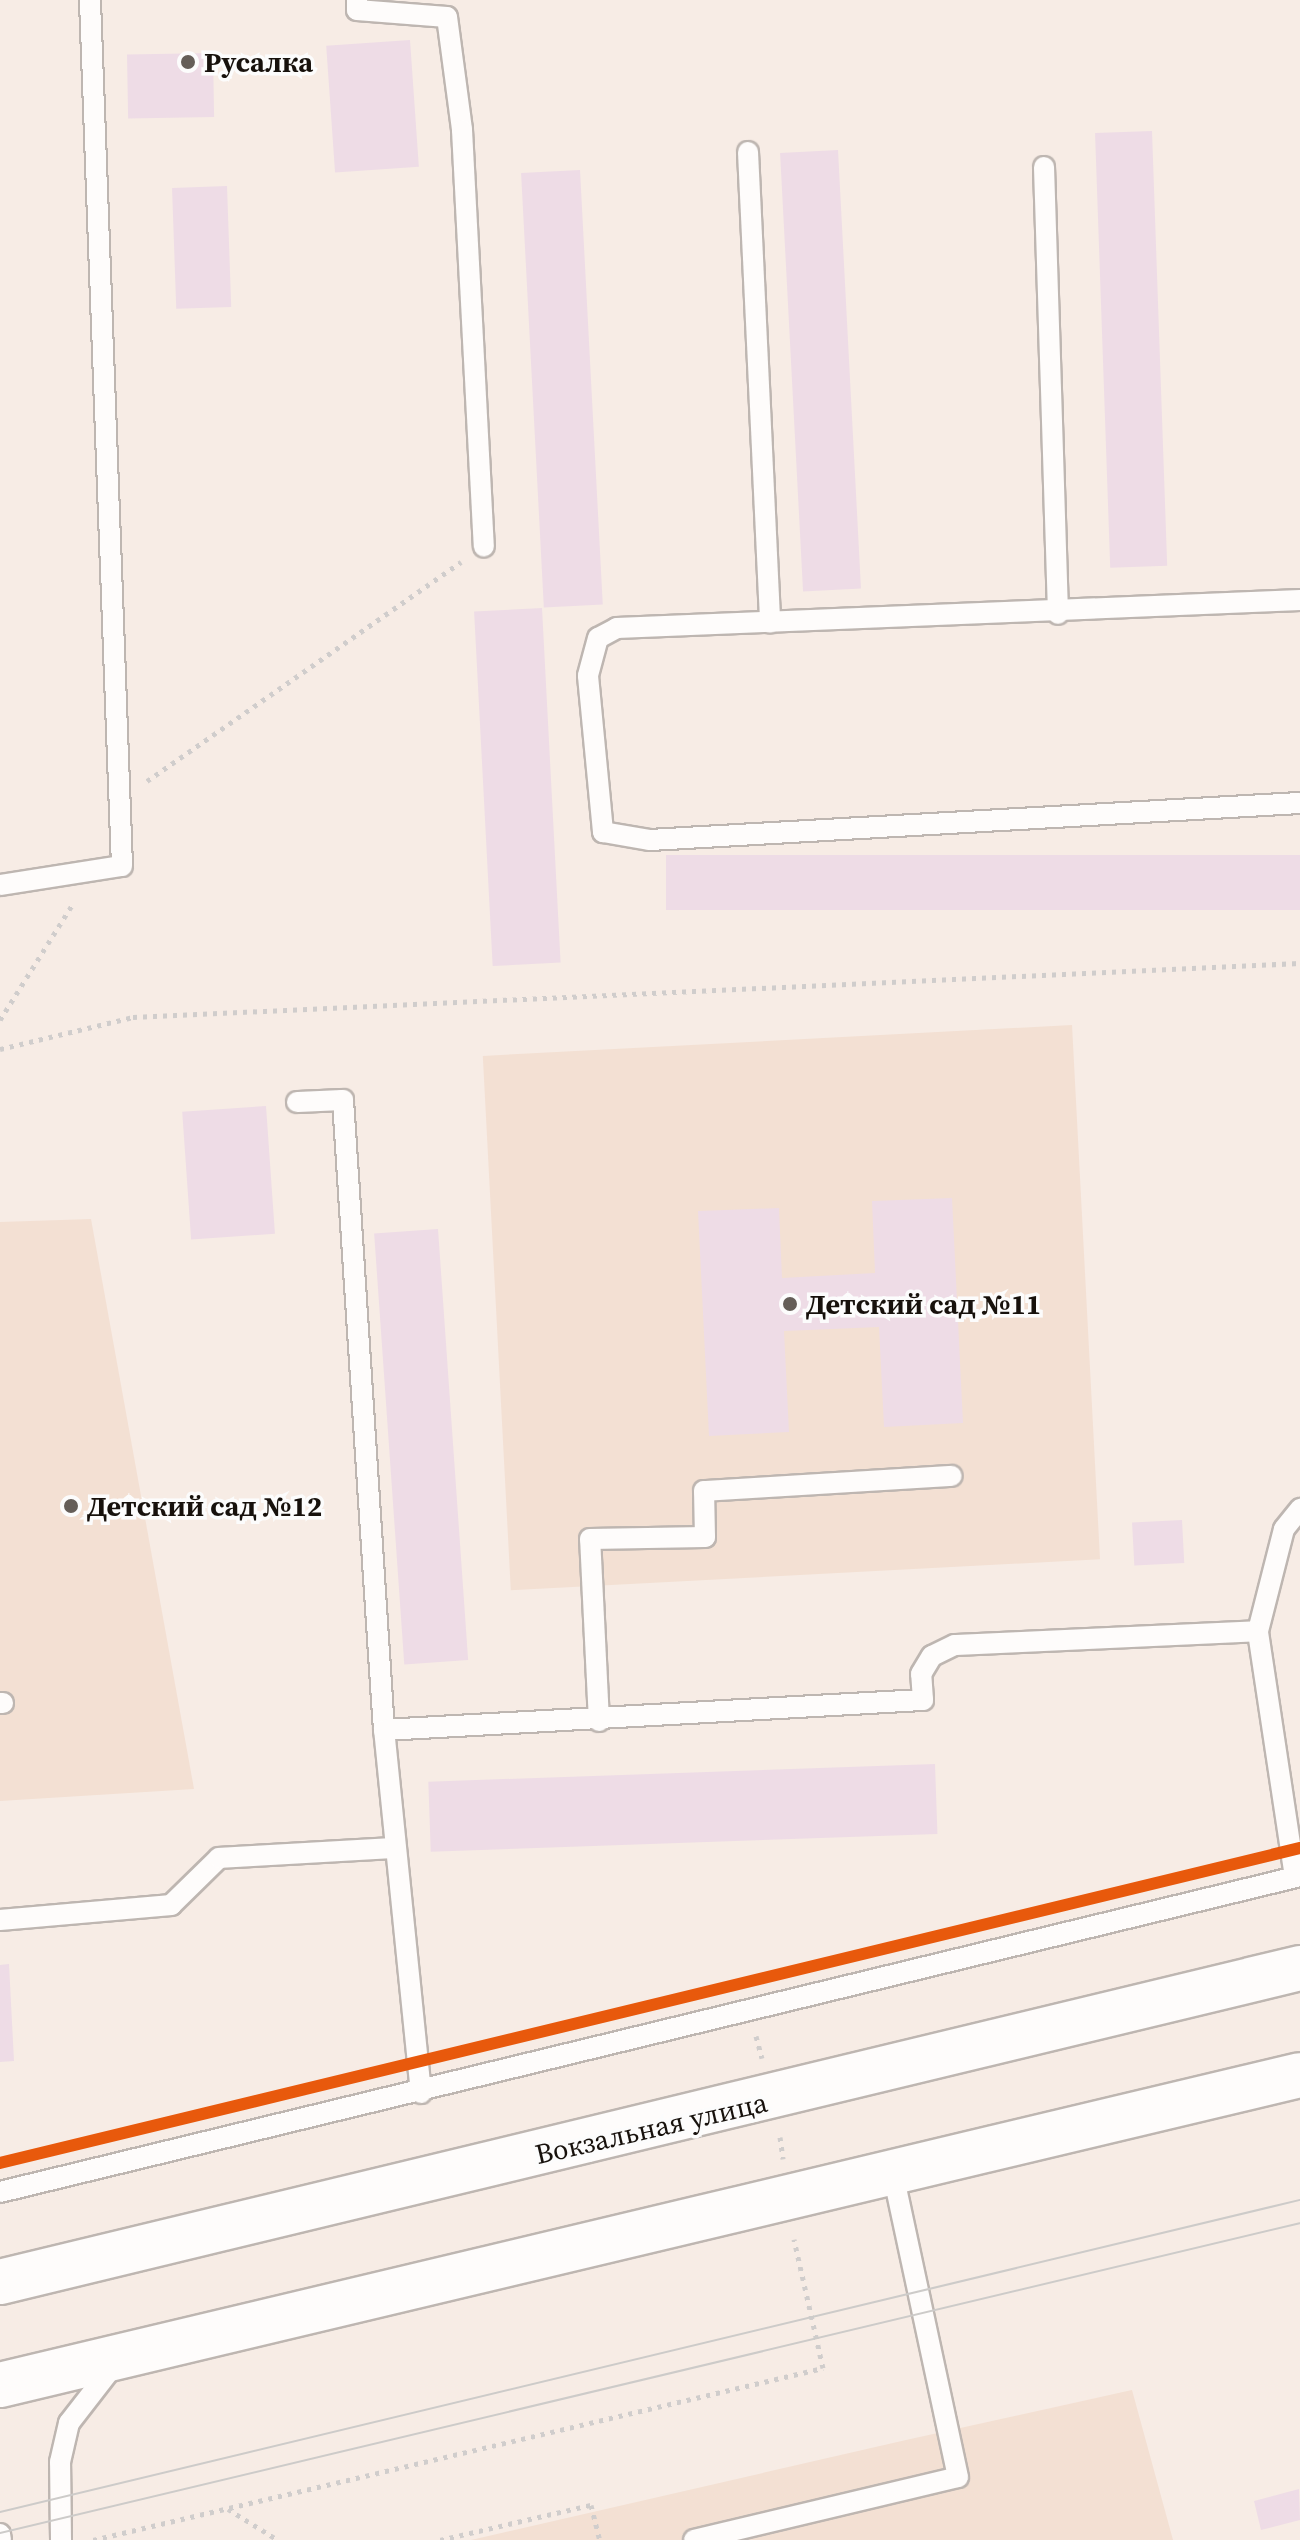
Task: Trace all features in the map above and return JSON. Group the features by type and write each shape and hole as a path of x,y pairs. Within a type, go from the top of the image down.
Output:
{"main road":[{"name":"Вокзальная улица","path":"0,2282 1300,1968"},
{"path":"0,2385 1300,2075"}],"lane":[{"path":"0,885 122,866 90,0"},
{"path":"357,0 357,10 447,17 462,130 484,546"},
{"path":"748,152 770,622"},
{"path":"1044,167 1058,614"},
{"path":"1300,600 1058,614 617,628 598,638 588,676 603,832 650,840 1300,803"},
{"path":"297,1102 343,1100 392,1848 421,2093"},
{"path":"599,1721 590,1539 705,1537 704,1491 952,1476"},
{"path":"0,2192 421,2093 1298,1876 1258,1631 1284,1529 1300,1509"},
{"path":"384,1730 599,1721 923,1700 921,1674 932,1656 955,1645 1258,1631"},
{"path":"0,1920 171,1905 219,1858 392,1848"},
{"path":"694,2540 958,2477 893,2173"},
{"path":"61,2540 60,2462 69,2423 123,2356"},
{"path":"0,2534 1,2540"}],"path":[{"path":"120,799 484,546"},
{"path":"0,1020 92,872"},
{"path":"0,1049 133,1017 1300,963"},
{"path":"778,2124 785,2174"},
{"path":"93,2540 823,2368 791,2222"},
{"path":"440,2540 591,2505 600,2540"},
{"path":"227,2508 278,2540"}],"shaded area":[{"name":"Детский сад №11","path":"1072,1025 1100,1559 511,1590 483,1056"},
{"name":"Детский сад №12","path":"91,1219 194,1789 0,1801 0,1222"},
{"path":"1132,2390 1173,2540 471,2540 906,2440"}],"building":[{"path":"410,40 419,167 335,173 326,46"},
{"path":"213,53 214,117 128,118 127,55"},
{"path":"1152,131 1167,566 1110,568 1095,133"},
{"path":"838,150 861,588 803,591 780,153"},
{"path":"580,170 603,604 544,607 521,173"},
{"path":"227,186 231,307 176,309 172,188"},
{"path":"542,608 561,963 493,966 474,612"},
{"path":"666,855 1300,855 1300,910 666,910"},
{"path":"266,1106 275,1234 191,1240 182,1112"},
{"path":"952,1198 963,1423 884,1427 879,1327 784,1331 789,1432 709,1436 698,1211 779,1208 782,1278 875,1273 872,1201"},
{"path":"438,1229 468,1660 404,1664 374,1233"},
{"path":"1182,1520 1184,1563 1134,1566 1132,1523"},
{"path":"935,1764 937,1834 431,1852 428,1782"},
{"path":"9,1964 14,2061 0,2062 0,1965"},
{"path":"1299,2489 1300,2520 1261,2530 1254,2501"}],"tram line":[{"path":"0,2512 1300,2200"},
{"path":"0,2533 1300,2223"}],"cycle path":[{"path":"0,2163 1300,1848"}],"place":[{"name":"Русалка","path":"188,62"},
{"name":"Детский сад №11","path":"790,1304"},
{"name":"Детский сад №12","path":"71,1506"}]}
